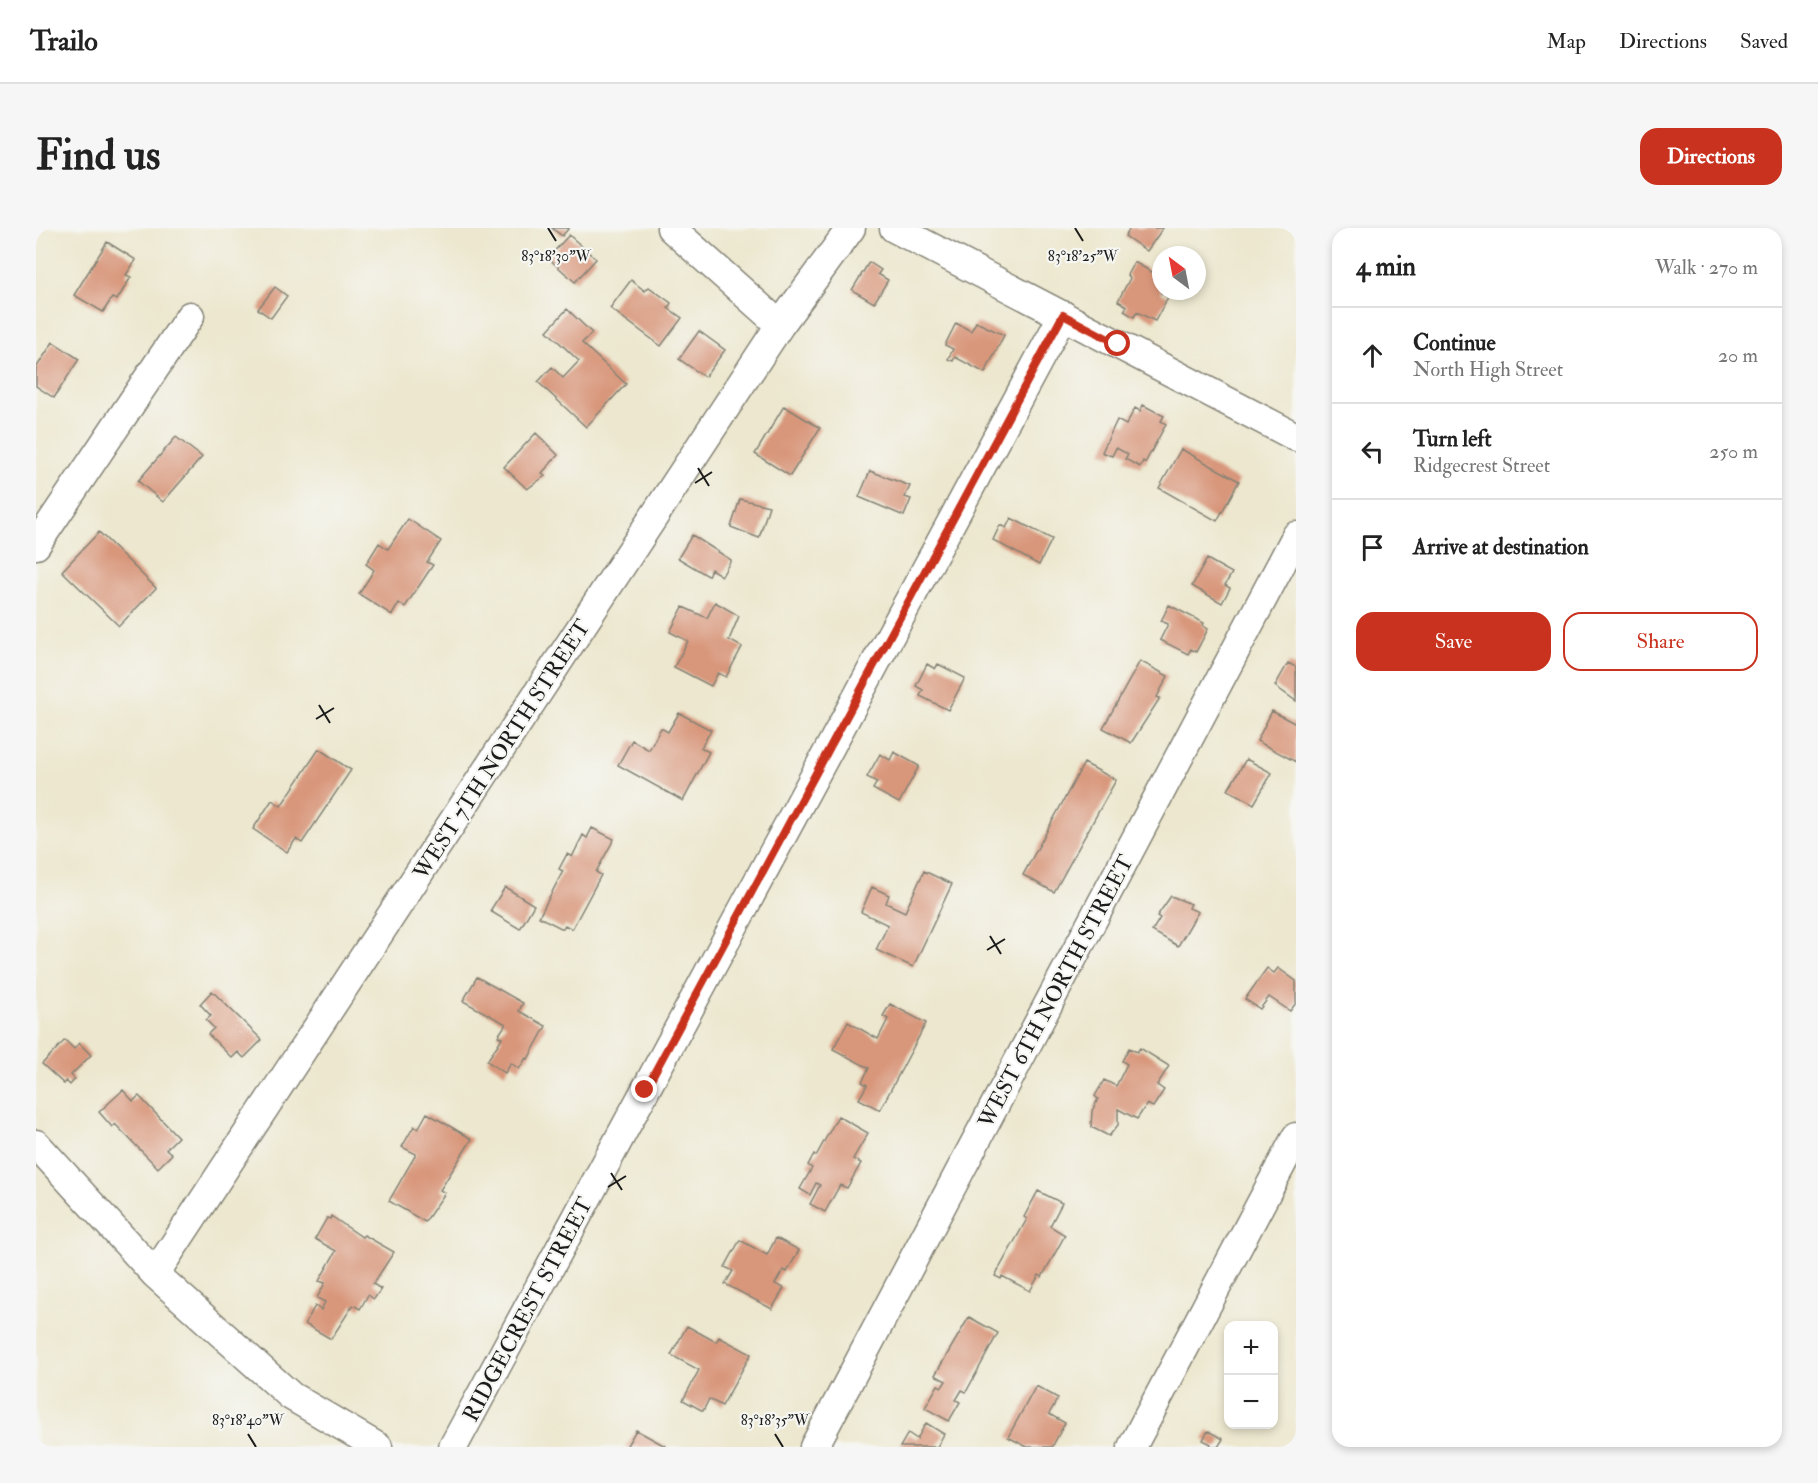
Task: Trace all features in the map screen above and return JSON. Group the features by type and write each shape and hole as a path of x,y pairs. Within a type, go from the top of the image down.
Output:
{"street":[{"path":"671,228 780,325"},
{"name":"WEST 7TH NORTH STREET","path":"155,1274 780,325 851,228"},
{"path":"894,228 1296,437"},
{"name":"RIDGECREST STREET","path":"453,1447 1063,315"},
{"path":"36,545 190,316"},
{"name":"WEST 6TH NORTH STREET","path":"814,1447 1296,536"},
{"path":"1132,1447 1296,1137"},
{"path":"36,1144 155,1274 291,1396 378,1447"}],"building":[{"path":"552,228 569,228 562,236"},
{"path":"1130,228 1163,228 1147,251 1125,236"},
{"path":"569,235 596,259 575,282 548,258"},
{"path":"107,242 136,260 126,275 131,277 117,300 112,298 103,312 74,295"},
{"path":"869,262 881,270 878,274 888,280 874,303 852,290"},
{"path":"1134,262 1152,272 1152,300 1166,300 1155,321 1137,312 1134,317 1124,311 1127,306 1118,301 1130,278 1127,275"},
{"path":"631,280 645,291 649,287 671,303 668,308 682,318 661,346 610,308"},
{"path":"275,287 287,296 271,318 258,309"},
{"path":"567,309 592,333 582,343 626,384 586,427 538,382 552,367 563,378 579,361 547,331"},
{"path":"976,322 1004,335 985,373 955,357 953,361 948,359 953,349 945,345 956,323 971,331"},
{"path":"699,331 725,350 705,377 679,359"},
{"path":"53,342 79,359 54,398 36,386 36,368"},
{"path":"1143,405 1164,416 1161,421 1166,424 1145,463 1143,461 1140,467 1125,459 1128,454 1116,448 1112,456 1102,452 1117,420 1126,425 1135,408 1140,411"},
{"path":"784,406 820,428 790,476 755,454"},
{"path":"536,433 558,455 542,473 545,476 527,489 504,467"},
{"path":"176,437 202,457 163,502 138,481"},
{"path":"1181,449 1239,481 1217,521 1159,488"},
{"path":"870,471 910,486 905,497 911,499 904,516 859,497"},
{"path":"740,499 769,506 759,538 731,527"},
{"path":"1011,518 1052,539 1039,565 993,540 1000,525 1006,528"},
{"path":"408,519 441,541 427,562 433,565 405,607 399,603 392,615 359,594 374,570 366,564 379,543 388,549"},
{"path":"99,532 156,588 119,626 62,571"},
{"path":"692,535 731,560 722,576 711,569 708,576 678,558"},
{"path":"1207,559 1232,573 1225,585 1230,588 1222,603 1192,586"},
{"path":"715,602 739,616 729,640 742,647 726,677 718,673 711,686 674,667 688,641 670,632 683,607 707,618"},
{"path":"1169,605 1204,623 1203,626 1208,629 1196,652 1191,649 1188,654 1160,640 1168,624 1161,621"},
{"path":"1140,661 1168,676 1157,697 1160,698 1131,743 1103,728"},
{"path":"1288,663 1296,667 1296,701 1275,686"},
{"path":"927,664 935,669 938,664 965,678 948,710 920,696 923,690 916,686"},
{"path":"1272,711 1296,724 1296,762 1257,741"},
{"path":"679,713 711,730 701,748 709,752 683,801 618,765 632,740 649,750 661,728 668,732"},
{"path":"319,749 351,770 302,843 296,839 287,852 253,829 272,800 281,806"},
{"path":"894,752 919,766 899,803 873,789 877,782 867,777 880,754 890,760"},
{"path":"1246,759 1272,773 1254,804 1228,790"},
{"path":"1084,763 1116,780 1054,892 1023,875"},
{"path":"592,828 614,839 596,872 601,875 572,929 565,925 563,929 539,917 563,871 559,869 567,854 572,857 583,835 587,838"},
{"path":"924,871 952,884 913,967 876,950 888,925 861,912 872,887 889,895 886,903 905,912"},
{"path":"505,887 534,905 520,929 490,911"},
{"path":"1171,896 1191,904 1189,908 1198,912 1178,946 1152,931 1160,918 1157,916"},
{"path":"1267,968 1274,973 1278,968 1296,981 1296,1003 1290,1011 1269,997 1260,1009 1245,999"},
{"path":"477,977 523,1003 519,1011 546,1026 528,1059 526,1058 519,1069 511,1063 505,1073 487,1061 502,1038 498,1036 506,1024 463,1001"},
{"path":"212,991 262,1040 244,1058 238,1052 232,1058 208,1034 214,1028 206,1020 211,1016 200,1004"},
{"path":"890,1004 926,1023 880,1110 859,1099 867,1085 862,1082 869,1068 833,1049 848,1022 878,1039 888,1019 883,1016"},
{"path":"65,1040 74,1049 79,1043 91,1055 71,1075 75,1079 70,1085 66,1081 64,1084 42,1064"},
{"path":"1129,1048 1137,1052 1140,1048 1169,1066 1157,1085 1164,1090 1153,1107 1147,1104 1137,1119 1118,1109 1118,1125 1109,1136 1091,1127 1092,1111 1098,1099 1095,1096 1104,1080 1116,1086 1127,1064 1122,1061"},
{"path":"123,1090 133,1101 139,1096 178,1137 166,1149 172,1154 158,1168 115,1124 112,1127 99,1112"},
{"path":"427,1113 472,1139 440,1190 445,1193 425,1222 389,1201 416,1154 402,1147 414,1126 418,1129"},
{"path":"838,1116 868,1133 853,1159 861,1163 847,1188 840,1185 825,1212 810,1204 820,1185 816,1183 810,1195 800,1189 812,1168 808,1165 814,1154 816,1156"},
{"path":"1038,1191 1062,1203 1050,1226 1065,1235 1042,1277 1039,1275 1030,1291 1002,1276 1001,1279 995,1276 1027,1219 1024,1217"},
{"path":"331,1216 362,1237 364,1235 394,1252 373,1284 381,1289 374,1299 368,1295 360,1309 353,1305 331,1339 305,1324 315,1306 321,1310 325,1302 317,1298 325,1283 319,1281 336,1251 315,1239 327,1218 330,1219"},
{"path":"776,1238 799,1250 787,1272 783,1270 775,1284 784,1288 772,1309 725,1284 733,1271 725,1267 740,1240 767,1255"},
{"path":"969,1317 998,1333 966,1392 962,1390 956,1400 960,1402 949,1421 925,1408 938,1385 942,1387 946,1381 935,1375"},
{"path":"687,1326 716,1342 719,1337 751,1354 722,1406 709,1399 703,1411 683,1400 699,1370 671,1355"},
{"path":"1036,1386 1058,1398 1049,1414 1065,1423 1052,1447 1027,1447 1008,1437"},
{"path":"926,1423 944,1434 937,1447 900,1447 908,1433 917,1439"},
{"path":"636,1430 667,1447 626,1447"},
{"path":"1208,1431 1223,1439 1218,1447 1210,1447 1211,1444 1203,1440"}],"route":[{"path":"645,1090 1063,315 1118,344"}]}
